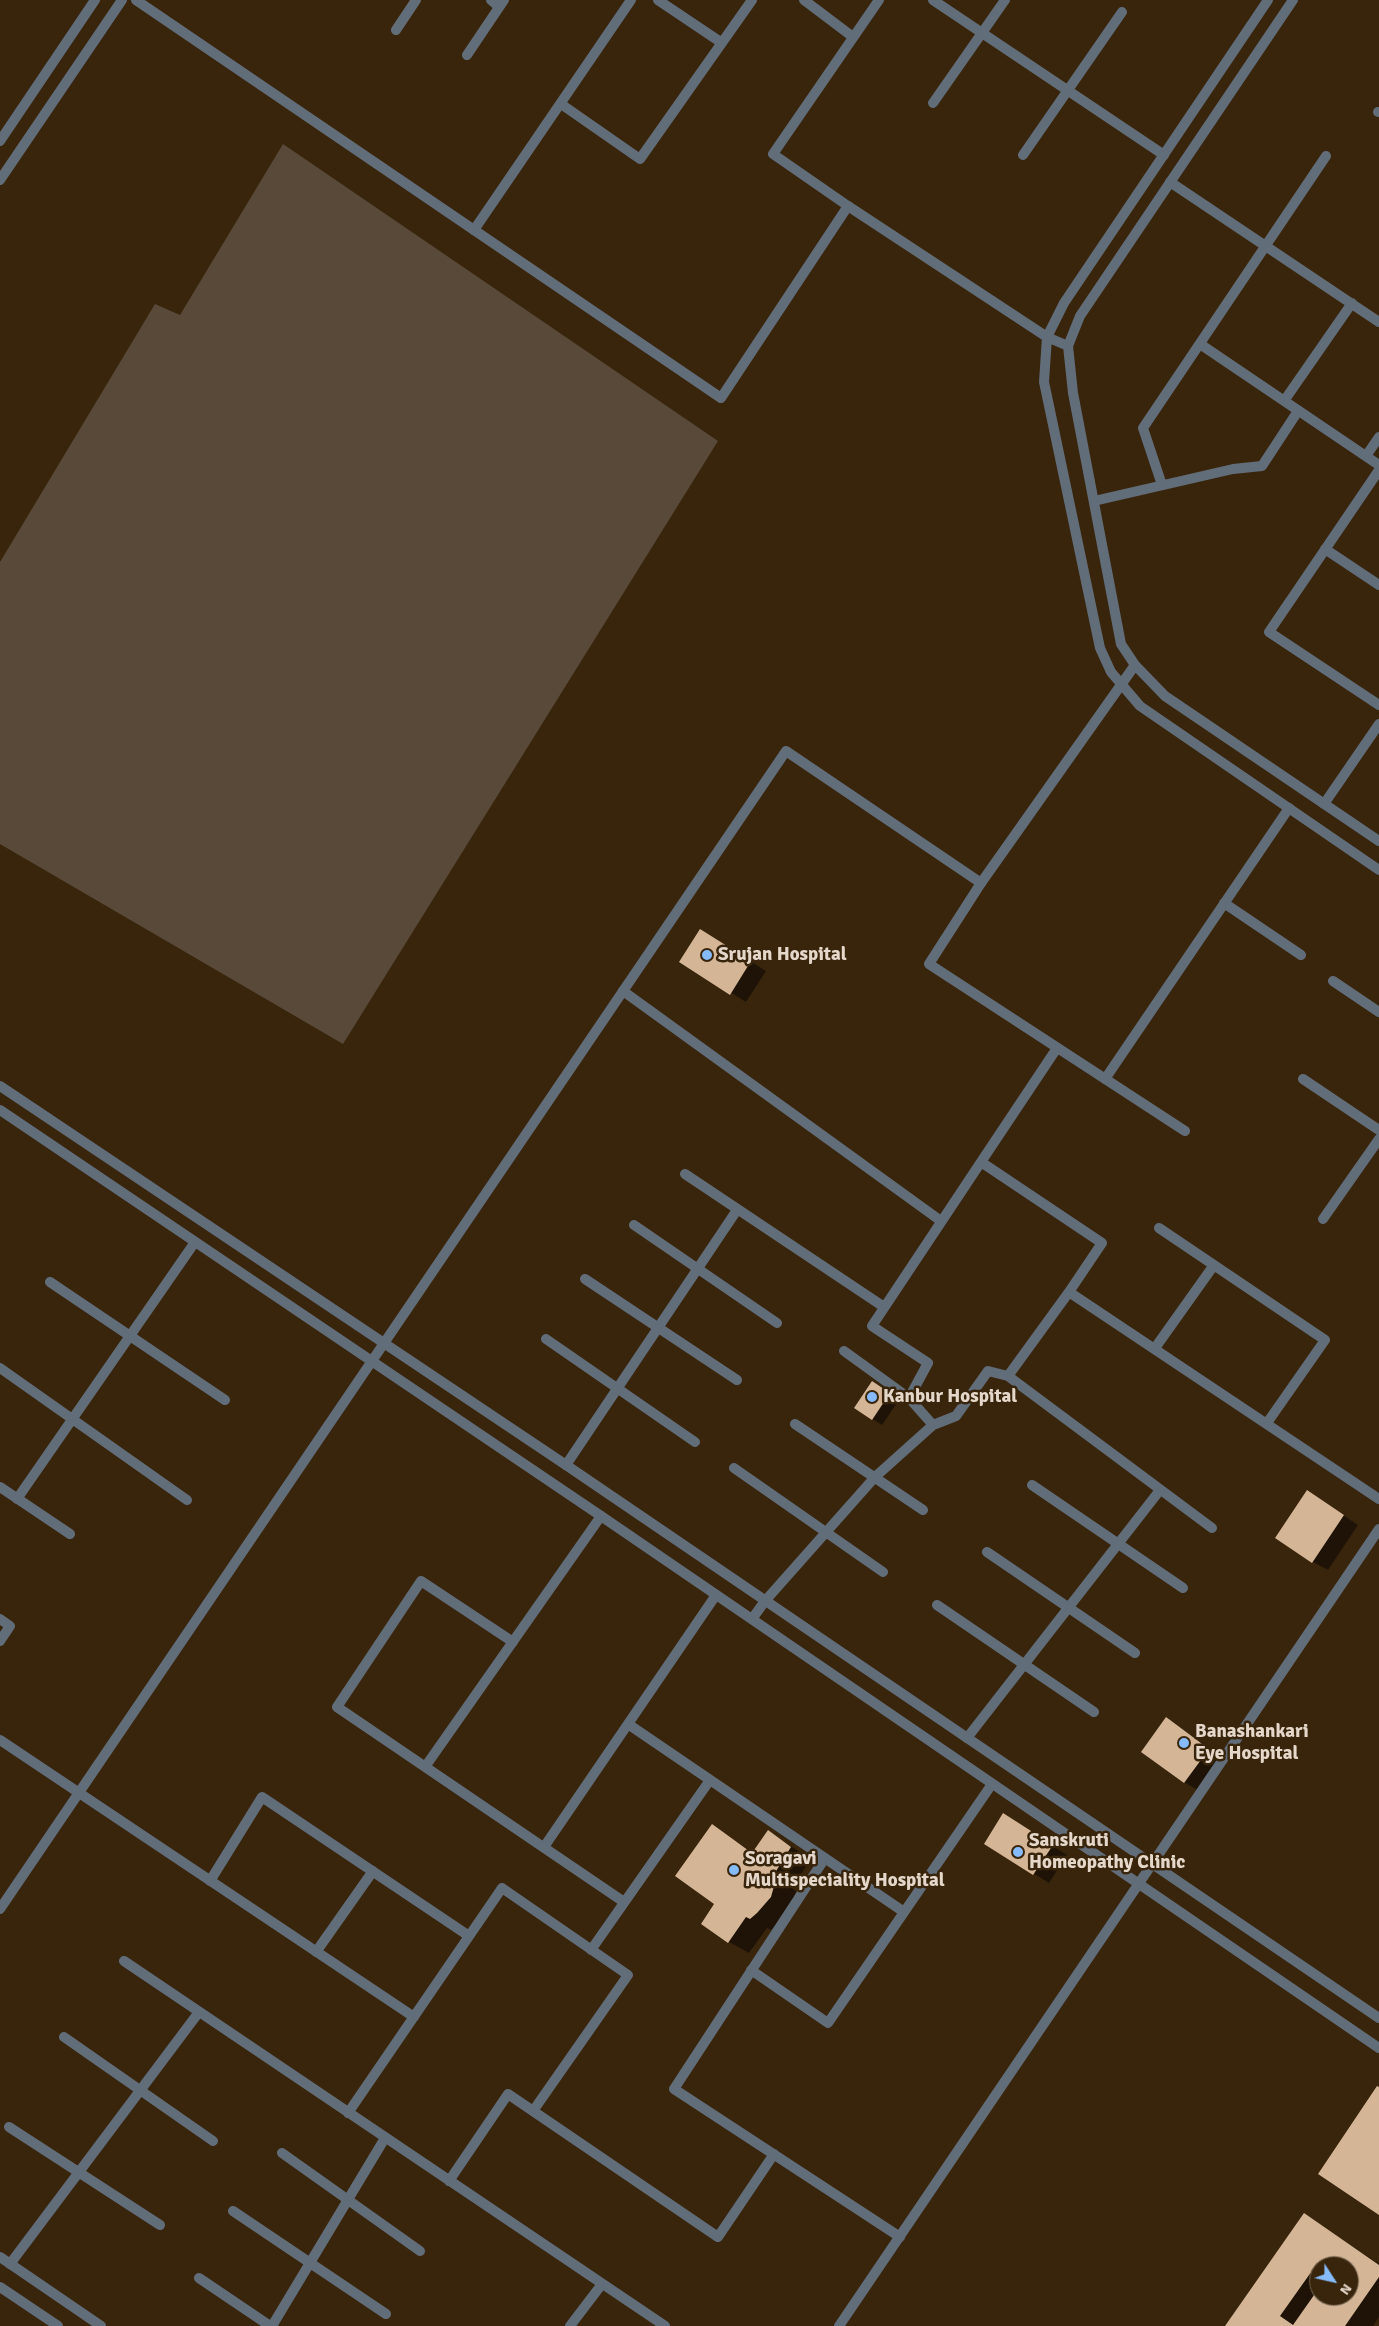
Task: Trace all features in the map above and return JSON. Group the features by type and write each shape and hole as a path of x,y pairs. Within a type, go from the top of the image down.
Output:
{"street":[{"path":"0,141 95,0"},
{"path":"0,180 122,0"},
{"path":"136,0 721,398 848,206"},
{"path":"396,30 416,0"},
{"path":"474,230 631,0"},
{"path":"658,0 722,43"},
{"path":"560,104 640,159 752,0"},
{"path":"804,0 853,37"},
{"path":"879,0 773,154 848,206 1047,337 1068,346"},
{"path":"933,0 1164,155"},
{"path":"933,103 1005,0"},
{"path":"1268,0 1064,303 1047,337 1044,382 1100,648 1111,672 1140,706 1379,870"},
{"path":"1293,0 1080,316 1068,346 1073,393 1121,644 1135,666 1165,696 1379,841"},
{"path":"467,55 498,2"},
{"path":"1023,155 1122,12"},
{"path":"1162,485 1143,428 1326,156"},
{"path":"1170,182 1379,322"},
{"path":"1284,401 1352,303"},
{"path":"1200,344 1379,465"},
{"path":"1094,501 1233,469 1262,466 1298,411"},
{"path":"1366,456 1379,437"},
{"path":"1379,470 1269,632 1379,705"},
{"path":"1325,549 1379,585"},
{"path":"1135,666 981,883 928,964 1185,1131"},
{"path":"1324,804 1379,724"},
{"path":"0,1909 786,751 981,883"},
{"path":"1105,1079 1288,808"},
{"path":"1224,903 1301,955"},
{"path":"1333,981 1379,1012"},
{"path":"623,991 941,1221"},
{"path":"910,1398 928,1363 872,1326 1057,1048"},
{"path":"1303,1079 1379,1130"},
{"path":"0,1086 566,1465 1379,2018"},
{"path":"0,1110 601,1516 1379,2048"},
{"path":"1323,1219 1379,1139"},
{"path":"980,1162 1102,1243 1070,1292 1008,1376"},
{"path":"684,1174 884,1307"},
{"path":"566,1465 736,1210"},
{"path":"634,1225 777,1323"},
{"path":"1159,1228 1325,1340 1267,1424"},
{"path":"17,1498 195,1242"},
{"path":"1155,1348 1214,1265"},
{"path":"585,1279 736,1380"},
{"path":"50,1282 225,1400"},
{"path":"1070,1292 1379,1499"},
{"path":"546,1339 695,1442"},
{"path":"844,1350 910,1398 933,1425"},
{"path":"0,1368 187,1500"},
{"path":"752,1619 765,1600 875,1477 933,1425 956,1416 988,1371 1008,1376 1212,1528"},
{"path":"795,1424 923,1510"},
{"path":"734,1468 884,1572"},
{"path":"1032,1484 1183,1588"},
{"path":"0,1488 70,1534"},
{"path":"967,1738 1160,1490"},
{"path":"425,1767 601,1516"},
{"path":"840,2326 1379,1529"},
{"path":"987,1552 1135,1653"},
{"path":"513,1642 421,1581 337,1708 624,1902"},
{"path":"544,1847 716,1595"},
{"path":"937,1605 1094,1712"},
{"path":"0,1619 10,1626 0,1641"},
{"path":"628,1724 904,1912"},
{"path":"0,1740 414,2016"},
{"path":"591,1950 710,1780"},
{"path":"752,1970 828,2023 992,1784"},
{"path":"210,1881 262,1797 469,1936"},
{"path":"825,1858 674,2089 900,2237"},
{"path":"316,1952 373,1871"},
{"path":"348,2113 502,1888 628,1976 533,2111"},
{"path":"124,1961 665,2326"},
{"path":"10,2264 199,2012"},
{"path":"64,2037 212,2141"},
{"path":"448,2181 508,2094 718,2237 774,2154"},
{"path":"8,2127 160,2225"},
{"path":"199,2278 271,2326 385,2138"},
{"path":"282,2153 420,2251"},
{"path":"233,2211 386,2314"},
{"path":"0,2257 102,2326"},
{"path":"570,2326 602,2284"},
{"path":"0,2286 58,2326"}],"shaded area":[{"path":"283,144 718,441 343,1044 0,844 0,562 155,304 180,315"}],"building":[{"path":"700,929 751,961 730,995 679,962"},
{"path":"872,1381 890,1393 872,1420 854,1408"},
{"path":"1307,1490 1344,1515 1312,1563 1275,1538"},
{"path":"1166,1717 1209,1749 1184,1783 1141,1752"},
{"path":"1003,1813 1053,1845 1033,1875 984,1844"},
{"path":"712,1824 752,1853 768,1830 791,1847 773,1876 776,1879 771,1897 750,1919 746,1917 728,1943 701,1924 714,1904 675,1876"},
{"path":"1377,2086 1379,2087 1379,2215 1318,2174"},
{"path":"1304,2213 1379,2265 1379,2277 1359,2306 1359,2256 1309,2256 1309,2275 1280,2316 1293,2325 1309,2302 1309,2306 1359,2306 1345,2326 1225,2326"}],"place":[{"name":"Srujan Hospital","path":"707,955"},
{"name":"Kanbur Hospital","path":"872,1397"},
{"name":"Banashankari Eye Hospital","path":"1184,1743"},
{"name":"Sanskruti Homeopathy Clinic","path":"1018,1852"},
{"name":"Soragavi Multispeciality Hospital","path":"734,1870"}]}
